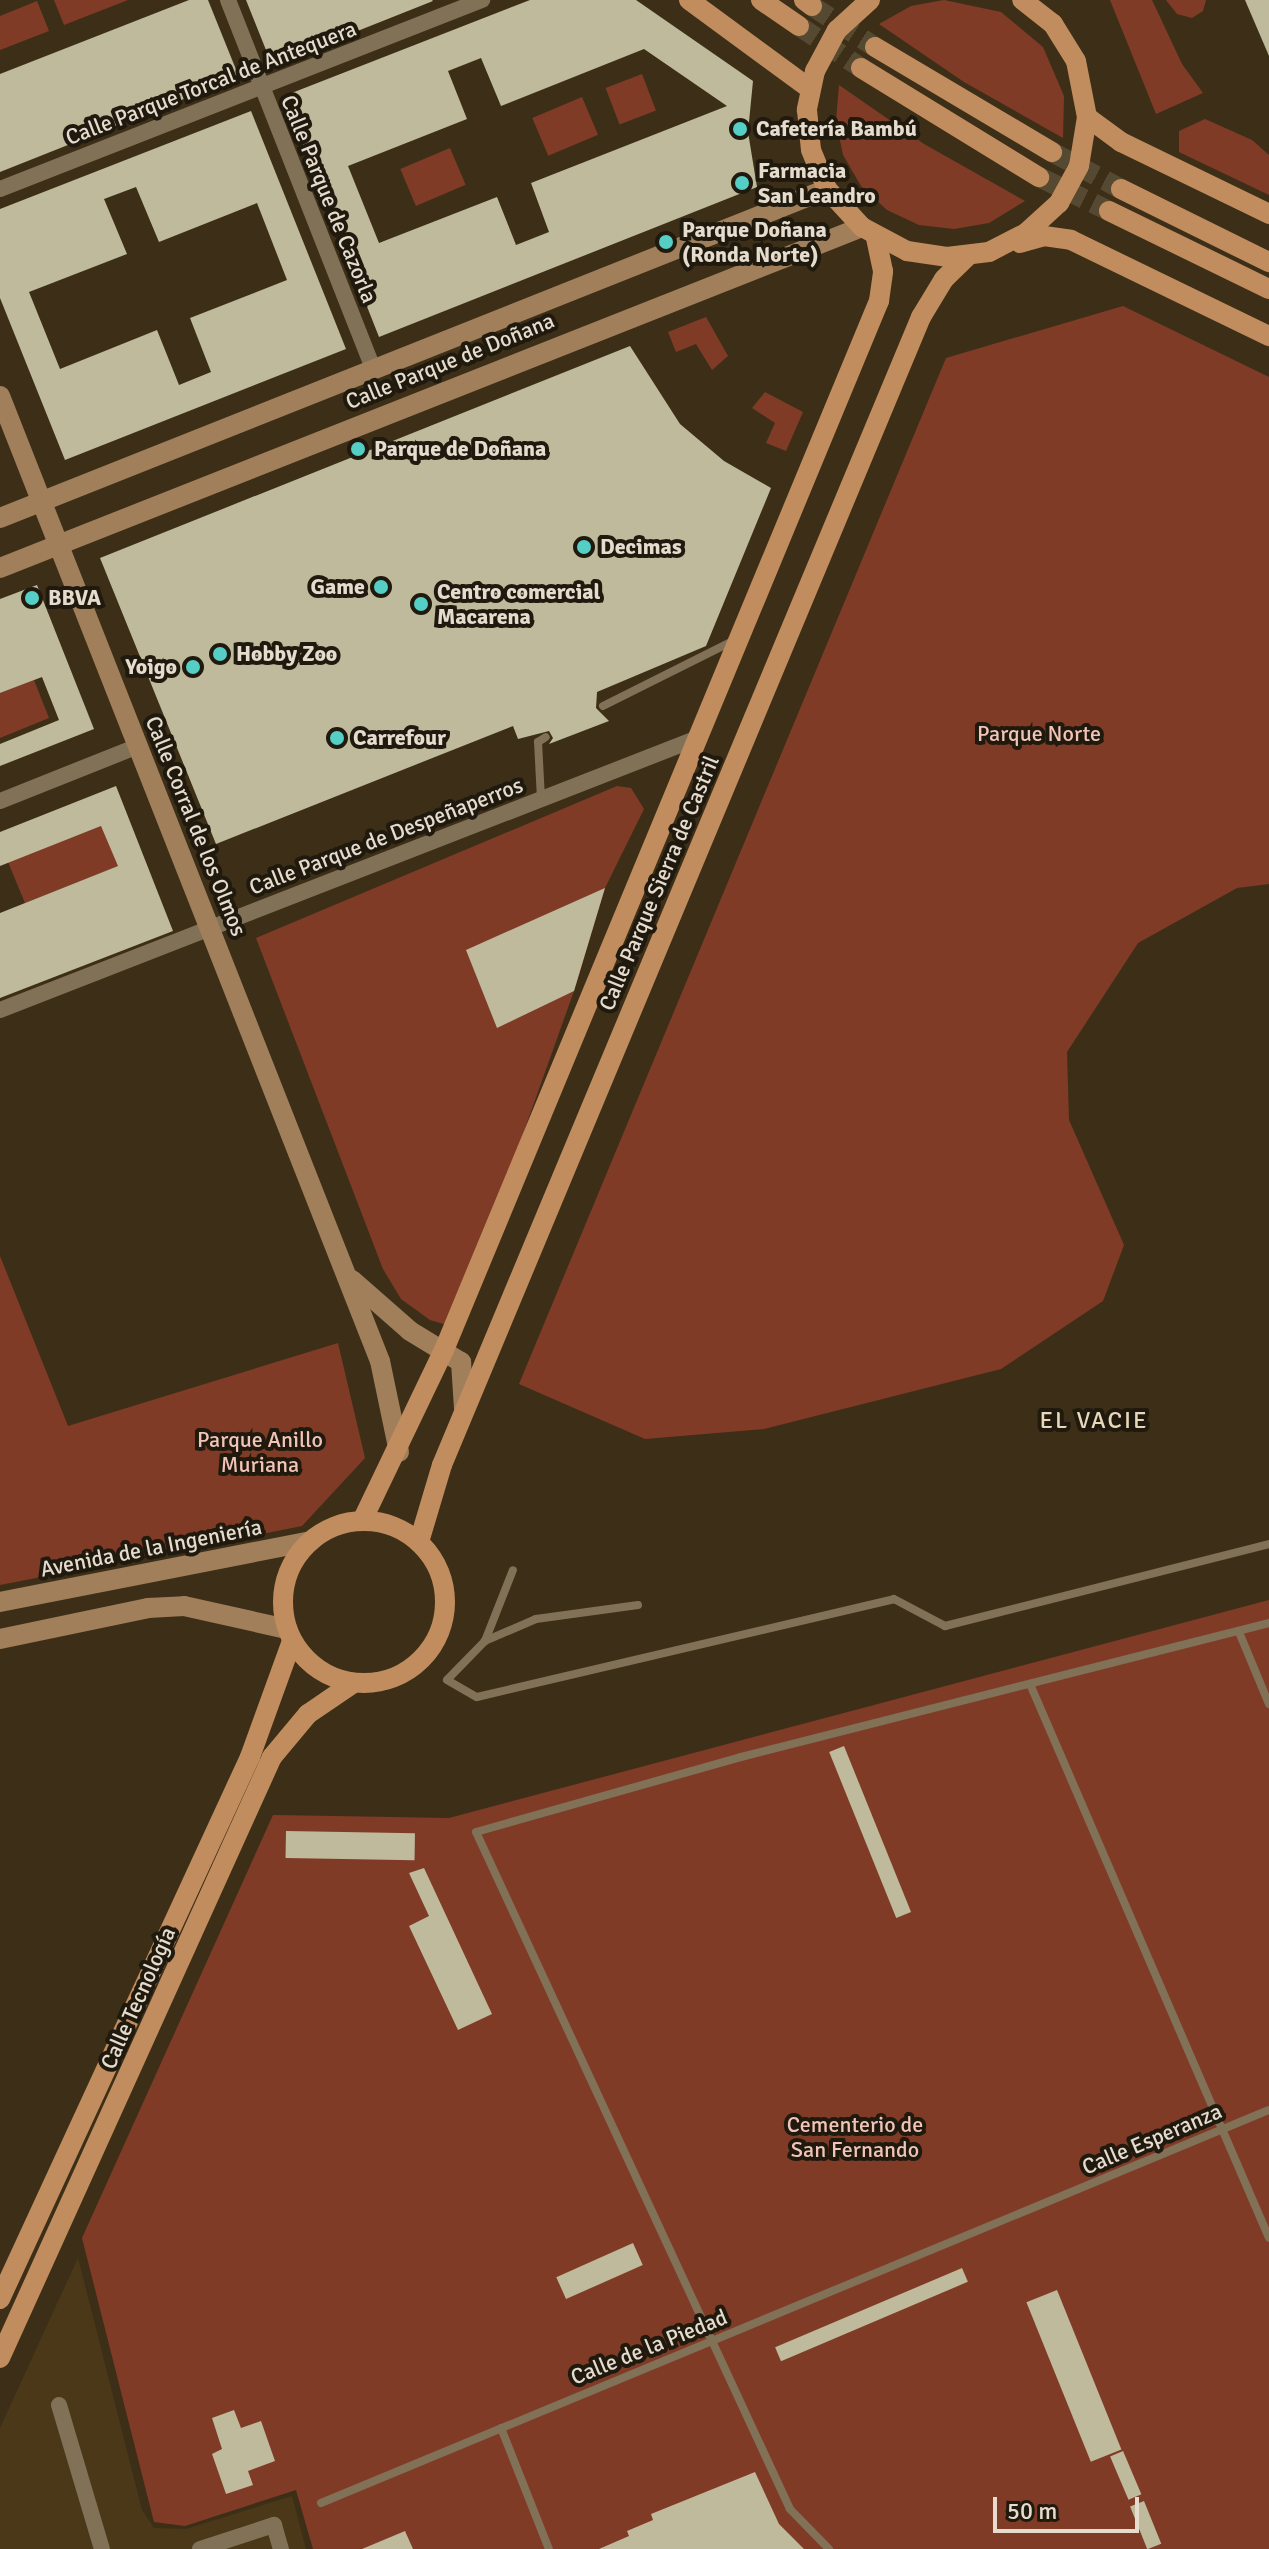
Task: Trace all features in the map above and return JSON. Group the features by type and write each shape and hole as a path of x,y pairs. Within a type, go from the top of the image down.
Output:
{"main road":[{"path":"689,0 810,89"},
{"path":"761,0 799,26"},
{"path":"870,0 837,30 810,89 811,150 827,189 869,233 928,256 968,256 1044,236 1071,240 1269,336"},
{"path":"989,252 1026,233 1059,203 1079,166 1087,117 1076,61 1053,24 1022,0"},
{"path":"1049,0 1053,24"},
{"path":"875,47 1052,152"},
{"path":"861,68 1039,177"},
{"path":"1087,117 1128,146 1269,214"},
{"path":"1121,189 1269,262"},
{"path":"1109,211 1269,289"},
{"name":"Calle Parque Sierra de Castril","path":"362,1521 399,1452 444,1350 882,293 869,233"},
{"name":"Calle Parque Sierra de Castril","path":"419,1542 463,1414 924,309 944,279 968,256"},
{"path":"362,1521 393,1526 419,1542 444,1581 447,1609 431,1651 397,1679 352,1684 317,1670 290,1635 283,1597 291,1566 311,1541 335,1526 362,1521"},
{"name":"Calle Tecnología","path":"0,2299 250,1757 290,1635"},
{"name":"Calle Tecnología","path":"0,2358 272,1757 308,1714 352,1684"}],"street":[{"name":"Calle Parque de Cazorla","path":"228,0 373,369"},
{"name":"Calle Parque Torcal de Antequera","path":"0,189 482,0"},
{"name":"Calle Parque de Doñana","path":"0,518 827,189"},
{"name":"Calle Parque de Doñana","path":"0,568 869,233"},
{"name":"Calle Corral de los Olmos","path":"0,396 380,1361 399,1452"},
{"name":"Calle Parque de Despeñaperros","path":"0,1010 698,738"},
{"path":"0,801 138,746"},
{"path":"347,1274 410,1331 461,1362 466,1387 463,1414"},
{"name":"Avenida de la Ingeniería","path":"0,1602 311,1541"},
{"path":"0,1639 148,1608 184,1606 290,1635"},
{"path":"59,2405 102,2549"},
{"path":"200,2549 274,2525 281,2549"}],"lane":[{"path":"603,706 740,636"},
{"path":"541,799 538,742 546,737"},
{"path":"638,1605 536,1619 485,1641 447,1680 477,1697 894,1599 945,1626 1269,1544"},
{"path":"485,1641 513,1570"},
{"path":"829,2549 790,2509 476,1832 741,1757 1269,1623"},
{"path":"1239,1632 1269,1704"},
{"path":"1030,1684 1269,2238"},
{"name":"Calle Esperanza","path":"992,2225 1269,2110"},
{"name":"Calle de la Piedad","path":"321,2503 992,2225"},
{"path":"501,2428 549,2549"}],"shaded area":[{"path":"78,2258 142,2510 154,2528 186,2529 292,2496 306,2549 0,2549 0,2428"}],"green space":[{"path":"54,0 128,0 64,25"},
{"path":"944,0 1001,12 1043,47 1064,96 1063,138 964,82 879,24 911,6"},
{"path":"1110,0 1152,0 1182,64 1203,93 1156,114"},
{"path":"1166,0 1206,0 1203,11 1192,18 1177,14"},
{"path":"37,1 49,31 0,50 0,16"},
{"path":"642,74 656,110 620,124 606,88"},
{"path":"839,85 924,144 1025,201 989,223 954,229 919,225 887,210 861,186 843,155 836,121"},
{"path":"582,97 598,135 548,156 532,118"},
{"path":"1205,119 1252,140 1269,155 1269,195 1179,152 1179,131"},
{"path":"450,148 466,185 416,206 400,169"},
{"name":"Parque Norte","path":"1123,306 1269,377 1269,884 1237,888 1138,943 1067,1052 1069,1120 1124,1245 1103,1301 1001,1369 764,1429 645,1439 519,1384 946,358"},
{"path":"706,317 728,356 712,370 696,344 676,352 668,332"},
{"path":"765,392 803,412 786,451 766,443 775,423 752,408"},
{"path":"34,680 49,718 0,738 0,693"},
{"path":"617,786 631,788 644,809 605,888 574,991 454,1327 430,1320 401,1299 383,1269 256,938"},
{"path":"101,826 131,861 25,903 8,862"},
{"name":"Parque Anillo Muriana","path":"0,1256 68,1426 338,1343 365,1458 302,1526 0,1585"},
{"name":"Cementerio de San Fernando","path":"1269,1600 1269,2549 313,2549 296,2490 185,2526 154,2522 82,2238 273,1815 449,1818"}],"building":[{"path":"189,0 208,0 239,77 0,172 0,74"},
{"path":"246,0 432,0 433,1 272,65"},
{"path":"530,0 636,0 753,81 748,132 757,187 379,337 284,96","holes":["644,49 727,106 531,183 549,232 516,245 497,197 379,243 348,166 467,119 448,71 481,58 501,106"]},
{"path":"1245,0 1269,0 1269,56"},
{"path":"251,111 346,349 65,460 0,298 0,209","holes":["136,187 159,242 257,203 287,280 190,318 211,372 179,385 157,330 60,369 29,292 127,254 104,199"]},
{"name":"Centro comercial Macarena","path":"630,346 680,424 724,461 771,488 706,646 597,692 596,708 609,721 549,744 553,738 549,731 518,739 513,726 216,844 100,558"},
{"path":"37,585 94,729 0,766 0,744 59,720 42,677 0,693 0,599"},
{"path":"116,786 173,931 0,998 0,913 118,866 101,826 0,866 0,832"},
{"path":"605,888 574,991 497,1028 466,950"},
{"path":"844,1746 911,1912 896,1918 829,1752"},
{"path":"286,1831 415,1833 415,1860 286,1858"},
{"path":"424,1868 492,2014 458,2030 409,1926 429,1916 409,1873"},
{"path":"633,2243 643,2265 566,2299 556,2277"},
{"path":"962,2268 968,2282 781,2361 775,2347"},
{"path":"1057,2290 1121,2449 1091,2462 1026,2302"},
{"path":"234,2410 241,2428 261,2421 275,2461 248,2471 253,2485 226,2494 212,2454 222,2449 212,2418"},
{"path":"1123,2451 1141,2494 1128,2500 1110,2456"},
{"path":"755,2472 779,2524 804,2549 599,2549 629,2536 627,2531 653,2520 651,2514"},
{"path":"1144,2501 1161,2544 1147,2549 1130,2507"},
{"path":"405,2531 413,2549 362,2549"}],"tunnel":[{"path":"812,6 875,47"},
{"path":"799,26 861,68"},
{"path":"1052,152 1121,189"},
{"path":"1039,177 1109,211"}],"place":[{"name":"Cafetería Bambú","path":"740,129"},
{"name":"Farmacia San Leandro","path":"742,183"},
{"name":"Parque Doñana (Ronda Norte)","path":"666,242"},
{"name":"Parque de Doñana","path":"358,449"},
{"name":"Decimas","path":"584,547"},
{"name":"Game","path":"381,587"},
{"name":"BBVA","path":"32,598"},
{"name":"Centro comercial Macarena","path":"421,604"},
{"name":"Hobby Zoo","path":"220,654"},
{"name":"Yoigo","path":"193,667"},
{"name":"Carrefour","path":"337,738"}],"district":[{"name":"EL VACIE","path":"1094,1421"}]}
